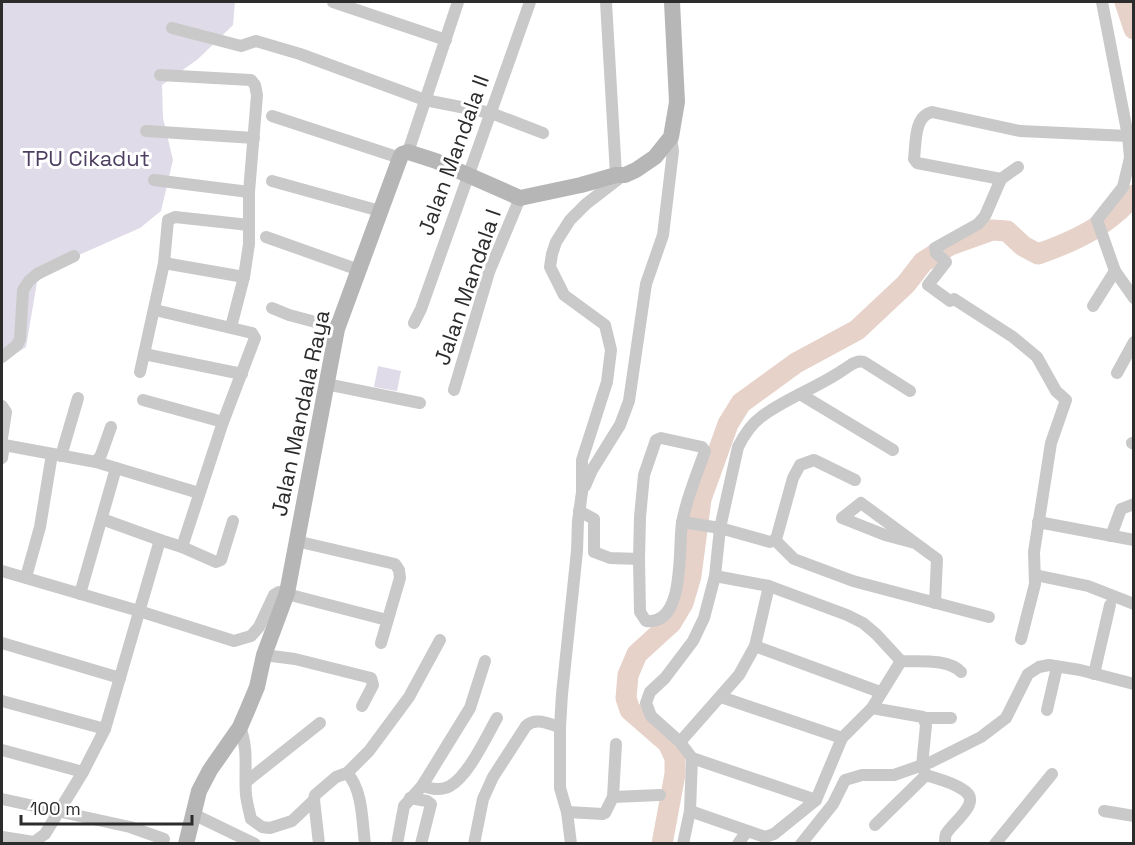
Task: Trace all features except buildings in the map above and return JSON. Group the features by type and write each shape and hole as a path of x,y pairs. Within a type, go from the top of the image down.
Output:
{"street":[{"path":"333,2 446,40"},
{"path":"404,155 458,2"},
{"name":"Jalan Mandala II","path":"414,323 421,309 530,2"},
{"path":"606,2 626,173"},
{"path":"582,492 592,470 620,425 629,401 646,284 663,235 673,151 671,138 677,102 672,2"},
{"path":"1102,2 1128,136 1130,158 1123,188 1097,220 1116,272 1134,298"},
{"path":"172,28 241,46 256,40 425,100 491,113 543,132"},
{"path":"160,75 251,80 255,85 257,95 249,192 249,244 244,278 231,327"},
{"path":"1001,179 917,163 914,159 916,136 920,122 926,113 932,112 1020,131 1128,136"},
{"path":"272,116 468,174 520,198 626,173"},
{"path":"146,131 254,138"},
{"path":"571,843 567,812 560,788 560,727 582,492 582,459 605,390 611,350 605,325 564,295 550,267 552,254 562,230 570,220 586,204 626,173 655,157 671,138"},
{"name":"Jalan Mandala Raya","path":"186,843 195,815 199,791 210,770 240,727 257,687 264,655 287,593 338,328 380,211 404,155"},
{"path":"1018,167 1001,179 985,216 978,224 935,248 946,263 928,285 950,301 954,299 1014,337 1037,357 1056,391 1066,400 1052,443 1034,552 1035,584 1021,639"},
{"path":"154,180 249,192"},
{"path":"272,181 380,211"},
{"name":"Jalan Mandala I","path":"454,390 489,272 520,198"},
{"path":"140,372 164,263 168,220 175,216 249,225"},
{"path":"266,237 359,270"},
{"path":"2,357 17,345 20,339 23,290 29,281 37,274 75,256"},
{"path":"164,263 244,278"},
{"path":"1094,306 1116,272"},
{"path":"272,308 338,328"},
{"path":"155,310 231,327 252,333 255,338 223,422 182,547"},
{"path":"1117,374 1134,342"},
{"path":"144,354 242,374"},
{"path":"816,800 692,758 680,742 651,716 646,703 650,692 665,678 693,641 704,618 715,576 720,528 738,447 748,429 761,417 860,361 910,391"},
{"path":"326,384 420,403"},
{"path":"801,394 893,450"},
{"path":"26,577 56,455 78,398"},
{"path":"143,400 223,422"},
{"path":"2,406 6,412 2,458"},
{"path":"96,462 101,455 111,427"},
{"path":"661,438 704,449 686,522 677,592 663,618 655,622 646,621 640,612 639,560 644,475 656,441 661,438"},
{"path":"2,441 56,455 96,462 199,494"},
{"path":"775,540 793,478 800,465 814,460 855,480"},
{"path":"80,594 116,468"},
{"path":"915,543 885,535 842,518 861,503 937,559 935,603"},
{"path":"1112,536 1121,509 1134,504"},
{"path":"579,511 594,519 594,552 610,558 639,560"},
{"path":"102,519 182,547 216,562 221,560 233,521"},
{"path":"686,522 720,528 770,542 775,540"},
{"path":"1038,522 1134,540"},
{"path":"2,837 34,842 45,834 83,772 105,729 160,540"},
{"path":"775,540 794,559 854,580 989,617"},
{"path":"296,541 395,564 400,578 381,643"},
{"path":"2,571 234,641 251,636 259,627 274,595 279,592 387,620"},
{"path":"1035,575 1088,586 1134,604"},
{"path":"715,576 769,586 847,615 863,623 876,634 900,661 945,664 961,672"},
{"path":"680,742 739,675 755,646 769,586"},
{"path":"1094,674 1110,605"},
{"path":"319,843 315,795 336,777 347,773 369,751 409,697 440,640"},
{"path":"2,643 120,678"},
{"path":"755,646 880,692"},
{"path":"264,655 295,659 371,678 373,684 362,706"},
{"path":"397,843 404,806 422,786 471,708 485,661"},
{"path":"690,811 765,837 770,836 816,800 842,738 872,708 900,661"},
{"path":"875,825 924,770 981,737 1006,718 1028,674 1039,667 1049,665 1134,684"},
{"path":"1047,710 1057,667"},
{"path":"720,697 842,738"},
{"path":"2,701 105,729"},
{"path":"872,708 919,715 924,718 951,718"},
{"path":"422,786 440,790 457,780 467,769 497,718"},
{"path":"924,718 926,725 924,770"},
{"path":"474,843 483,799 526,726 530,722 537,721 560,727"},
{"path":"247,781 320,723"},
{"path":"240,727 245,740 246,794 251,819 270,828 292,821 314,800"},
{"path":"567,812 605,813 613,797 616,744"},
{"path":"2,750 83,772"},
{"path":"683,843 690,811 692,758"},
{"path":"801,843 826,813 845,780 862,775 894,775 924,770 962,789 970,798 969,805 945,835 943,842"},
{"path":"347,773 358,790 365,843"},
{"path":"995,843 1052,774"},
{"path":"613,797 660,795"},
{"path":"410,798 431,804 421,843"},
{"path":"2,799 130,826 164,838"},
{"path":"1104,811 1134,816"},
{"path":"195,815 255,843"},
{"path":"738,843 747,831"}],"green space":[{"name":"TPU Cikadut","path":"2,2 235,2 233,25 198,59 162,85 163,118 173,160 161,211 140,228 63,262 37,282 26,347 2,362"},
{"path":"378,366 401,371 397,391 374,387"}],"waterway":[{"path":"1125,2 1134,29"},
{"path":"662,844 675,774 675,758 668,743 630,710 626,698 628,675 637,654 671,623 683,603 691,576 701,499 728,424 741,403 796,363 857,330 906,284 923,262 950,245 992,230 1007,231 1023,246 1038,254 1090,231 1113,215 1134,195"}]}
